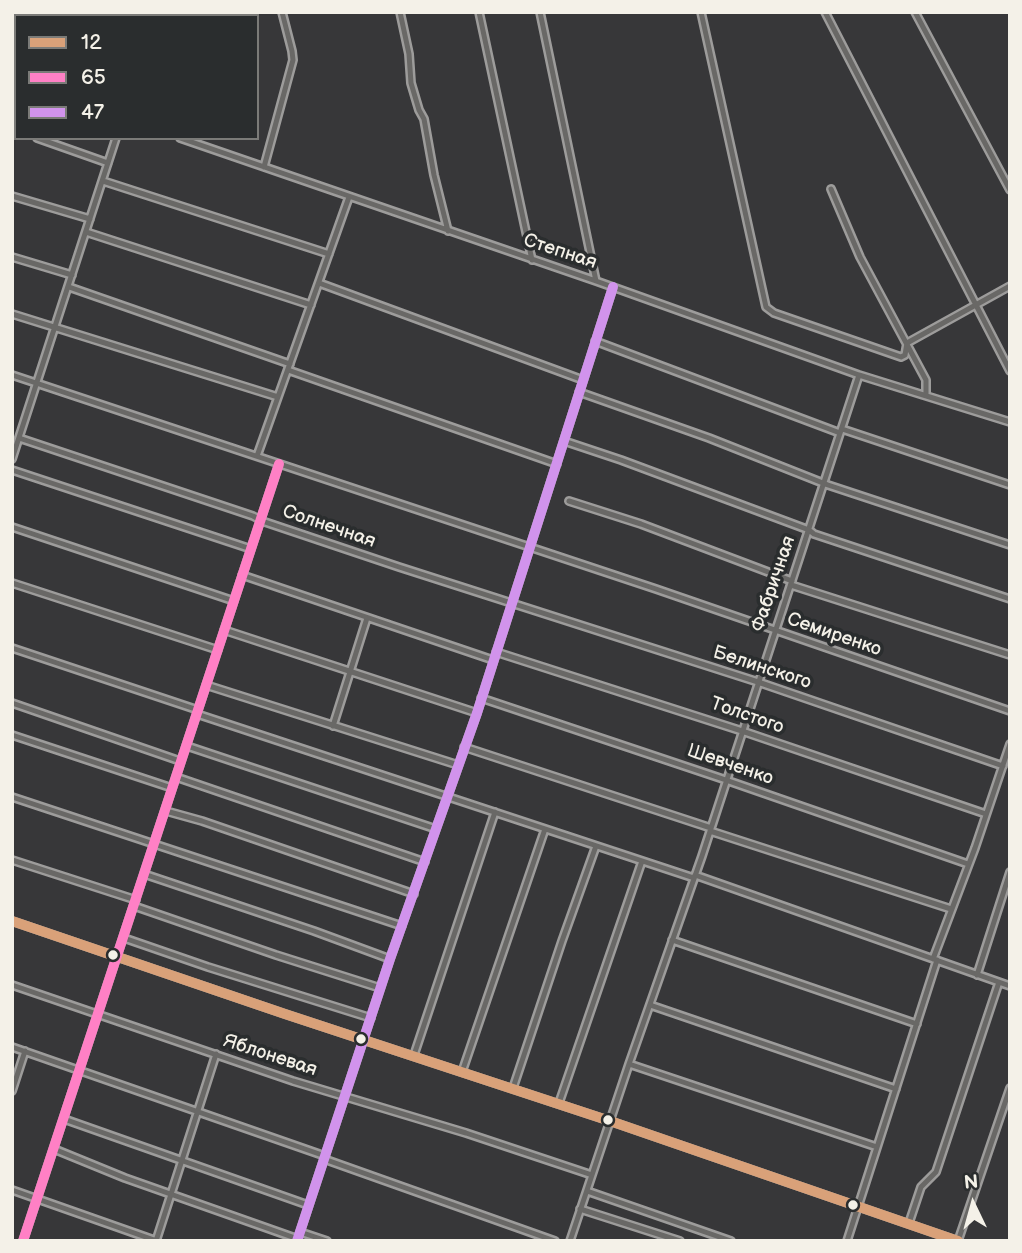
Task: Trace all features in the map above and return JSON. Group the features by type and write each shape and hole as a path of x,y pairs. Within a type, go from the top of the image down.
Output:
{"street":[{"path":"264,167 293,60 282,12"},
{"path":"401,12 411,83 424,119 448,231"},
{"path":"480,12 532,260"},
{"path":"540,12 596,281"},
{"path":"701,12 766,307 774,313 901,357 905,355 906,343"},
{"path":"825,12 1010,371"},
{"path":"915,12 1010,190"},
{"path":"43,140 108,163"},
{"path":"12,458 115,140"},
{"name":"Степная","path":"186,140 859,375 1010,422"},
{"path":"103,181 329,254"},
{"path":"831,189 860,257 926,380 926,396"},
{"path":"12,196 90,219"},
{"path":"257,456 349,197"},
{"path":"86,232 311,305"},
{"path":"12,257 72,275"},
{"path":"319,283 583,380"},
{"path":"906,343 1010,286"},
{"path":"69,287 557,464"},
{"path":"54,1149 297,1240 380,988 477,713 613,287"},
{"path":"12,314 278,397"},
{"path":"595,341 841,431 1010,485"},
{"name":"Семиренко","path":"12,375 656,589 1010,711"},
{"name":"Фабричная","path":"569,1241 695,876 859,375"},
{"path":"579,392 823,482 1010,545"},
{"name":"Солнечная","path":"19,438 511,604"},
{"path":"564,441 814,534 1010,598"},
{"path":"31,1241 23,1240 279,464"},
{"path":"12,470 251,549"},
{"path":"569,501 630,520 792,583 1010,655"},
{"path":"12,527 234,601"},
{"path":"242,575 493,660"},
{"path":"12,583 218,650"},
{"name":"Белинского","path":"511,604 758,682 1003,766"},
{"path":"333,726 367,618"},
{"path":"224,631 477,713"},
{"path":"12,648 446,797 695,876 1010,986"},
{"name":"Толстого","path":"496,652 742,731 986,814"},
{"path":"206,685 458,765"},
{"name":"Шевченко","path":"481,698 968,864"},
{"path":"12,703 180,761"},
{"path":"12,735 172,788"},
{"path":"847,1241 951,909 1010,744"},
{"path":"187,746 436,829"},
{"path":"464,747 951,909"},
{"path":"176,777 425,862"},
{"path":"12,797 402,926"},
{"path":"166,811 414,894"},
{"path":"414,1055 495,812"},
{"path":"462,1072 545,829"},
{"path":"513,1088 521,1058 596,846"},
{"path":"12,860 276,955 380,988"},
{"path":"559,1103 642,861"},
{"path":"977,975 1010,872"},
{"path":"144,874 390,959"},
{"path":"12,921 363,1040 559,1103 958,1241 1010,1088"},
{"path":"124,938 371,1018"},
{"path":"672,940 917,1024"},
{"path":"909,1223 921,1187 936,1172 999,982"},
{"name":"Яблоневая","path":"12,985 293,1081 592,1175"},
{"path":"650,1005 896,1089"},
{"path":"12,1046 555,1241"},
{"path":"12,1091 25,1051"},
{"path":"12,1191 156,1241 216,1054"},
{"path":"629,1063 877,1147"},
{"path":"64,1119 308,1205"},
{"path":"587,1191 731,1241"},
{"path":"580,1209 680,1241"},
{"path":"300,1232 327,1241"}],"transit line":[{"name":"47","path":"297,1241 390,959 477,713 613,287"},
{"name":"65","path":"23,1241 279,464"},
{"name":"12","path":"12,921 610,1121 958,1241"}]}
